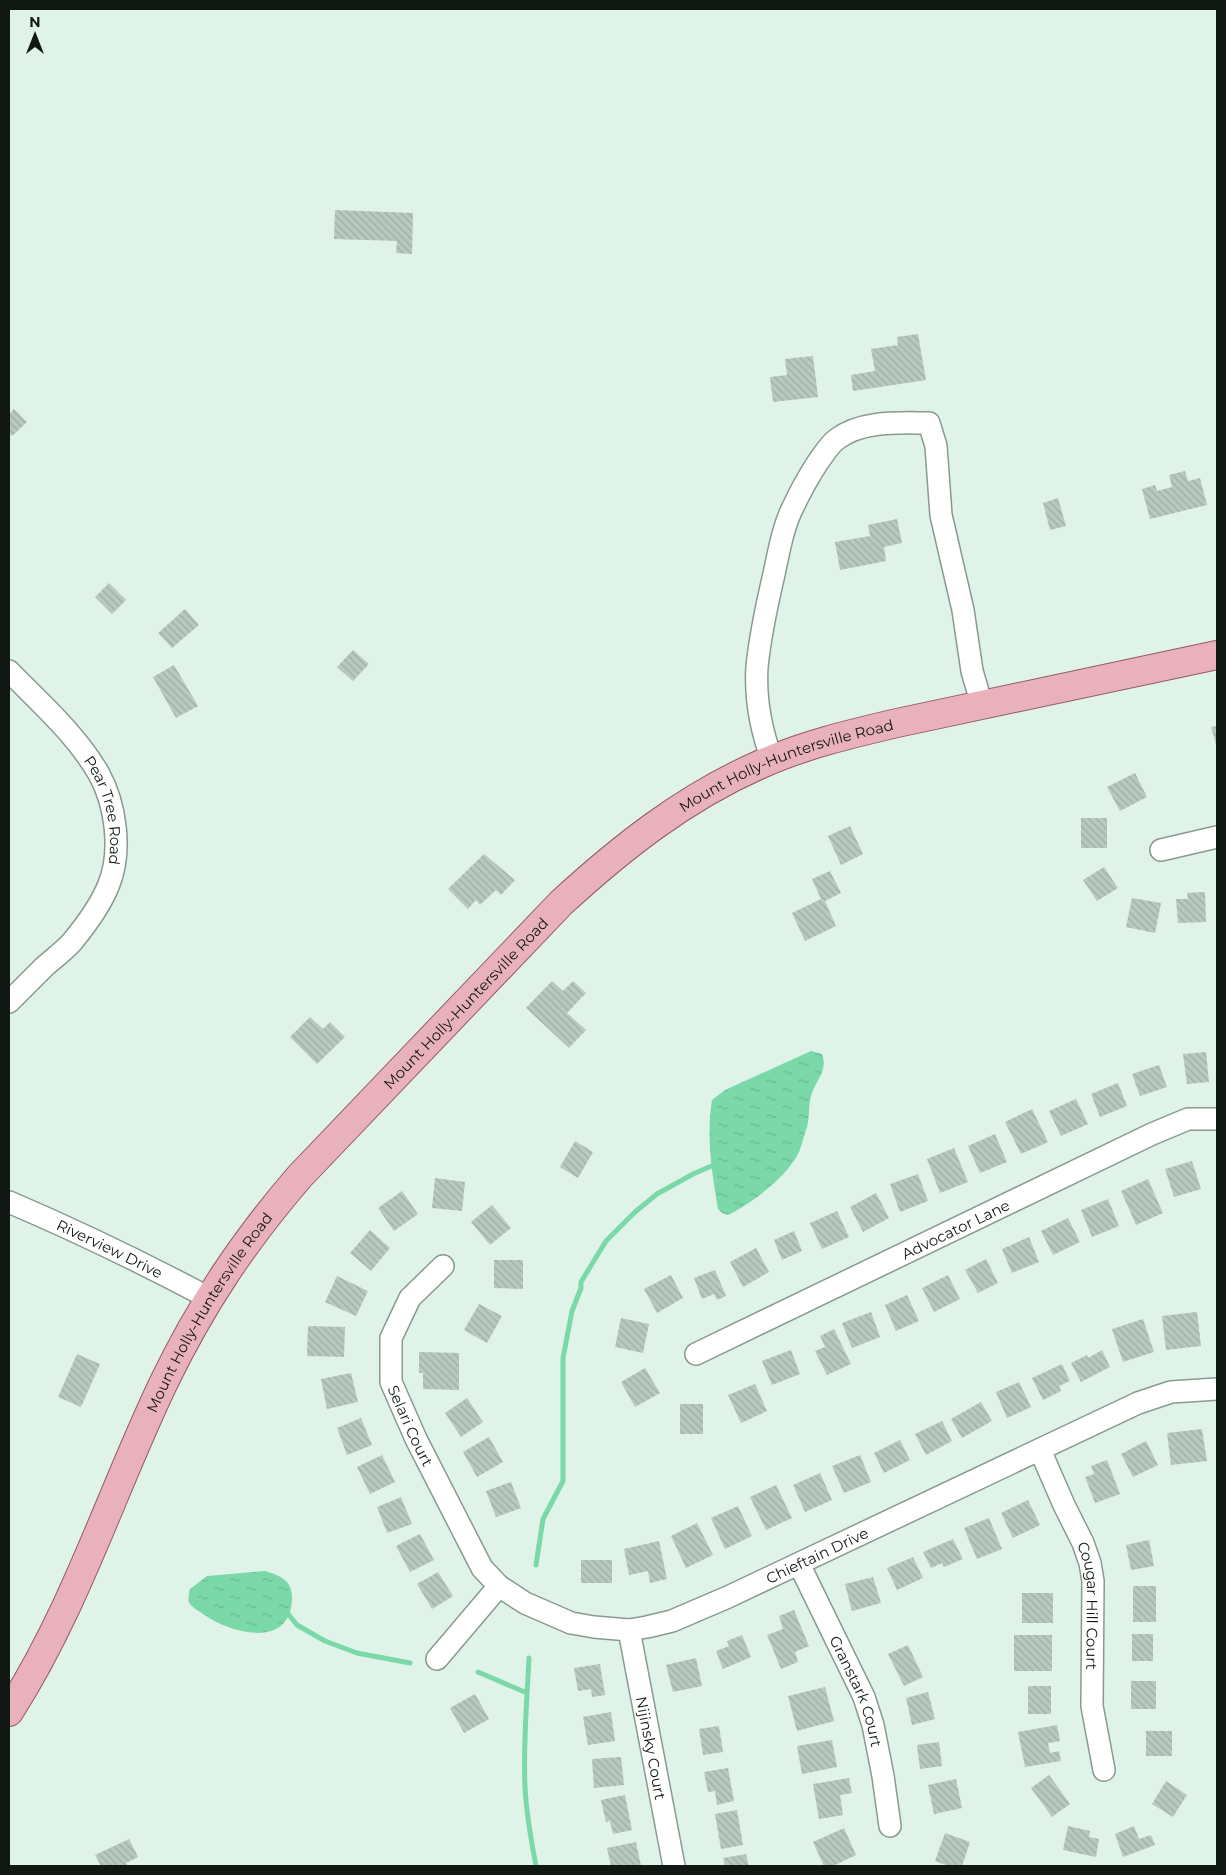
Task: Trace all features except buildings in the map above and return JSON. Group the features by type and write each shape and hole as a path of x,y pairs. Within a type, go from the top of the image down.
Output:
{"main road":[{"name":"Mount Holly-Huntersville Road","path":"9,1710 46,1650 163,1384 209,1298 267,1214 300,1176 561,904 601,867 668,815 726,780 772,760 846,735 1217,655"}],"street":[{"path":"772,760 763,736 758,697 757,668 766,610 781,541 793,506 810,474 828,447 837,438 870,426 889,423 929,423 936,446 941,515 963,610 972,672 982,705"},
{"name":"Pear Tree Road","path":"9,671 61,725 85,753 99,774 112,813 115,850 109,884 87,923 71,943 9,1002"},
{"path":"1161,850 1217,837"},
{"name":"Advocator Lane","path":"696,1354 1152,1134 1188,1119 1217,1119"},
{"name":"Riverview Drive","path":"9,1202 143,1263 209,1298"},
{"name":"Selari Court","path":"444,1266 410,1298 391,1338 391,1382 416,1439 475,1555 482,1568 499,1586"},
{"name":"Chieftain Drive","path":"499,1586 525,1603 571,1623 629,1630 672,1621 799,1564 1138,1403 1171,1392 1217,1389"},
{"name":"Cougar Hill Court","path":"1040,1450 1083,1543 1090,1563 1093,1581 1092,1706 1104,1770"},
{"name":"Granstark Court","path":"799,1564 864,1697 873,1725 890,1826"},
{"path":"437,1659 499,1586"},
{"name":"Nijinsky Court","path":"629,1630 674,1866"}],"water":[{"path":"811,1051 822,1054 824,1065 811,1097 808,1123 799,1152 778,1180 748,1204 728,1215 722,1213 718,1209 711,1155 710,1114 712,1100 725,1090"},
{"path":"265,1571 284,1579 290,1586 292,1597 289,1614 282,1625 271,1631 258,1633 229,1627 203,1614 189,1602 190,1589 207,1576"}],"waterway":[{"path":"536,1565 543,1519 563,1481 563,1358 572,1311 581,1288 581,1282 606,1241 635,1212 657,1194 693,1174 716,1164"},
{"path":"284,1612 297,1625 325,1641 357,1653 410,1663"},
{"path":"529,1658 525,1786 536,1866"},
{"path":"478,1672 527,1693"}]}
